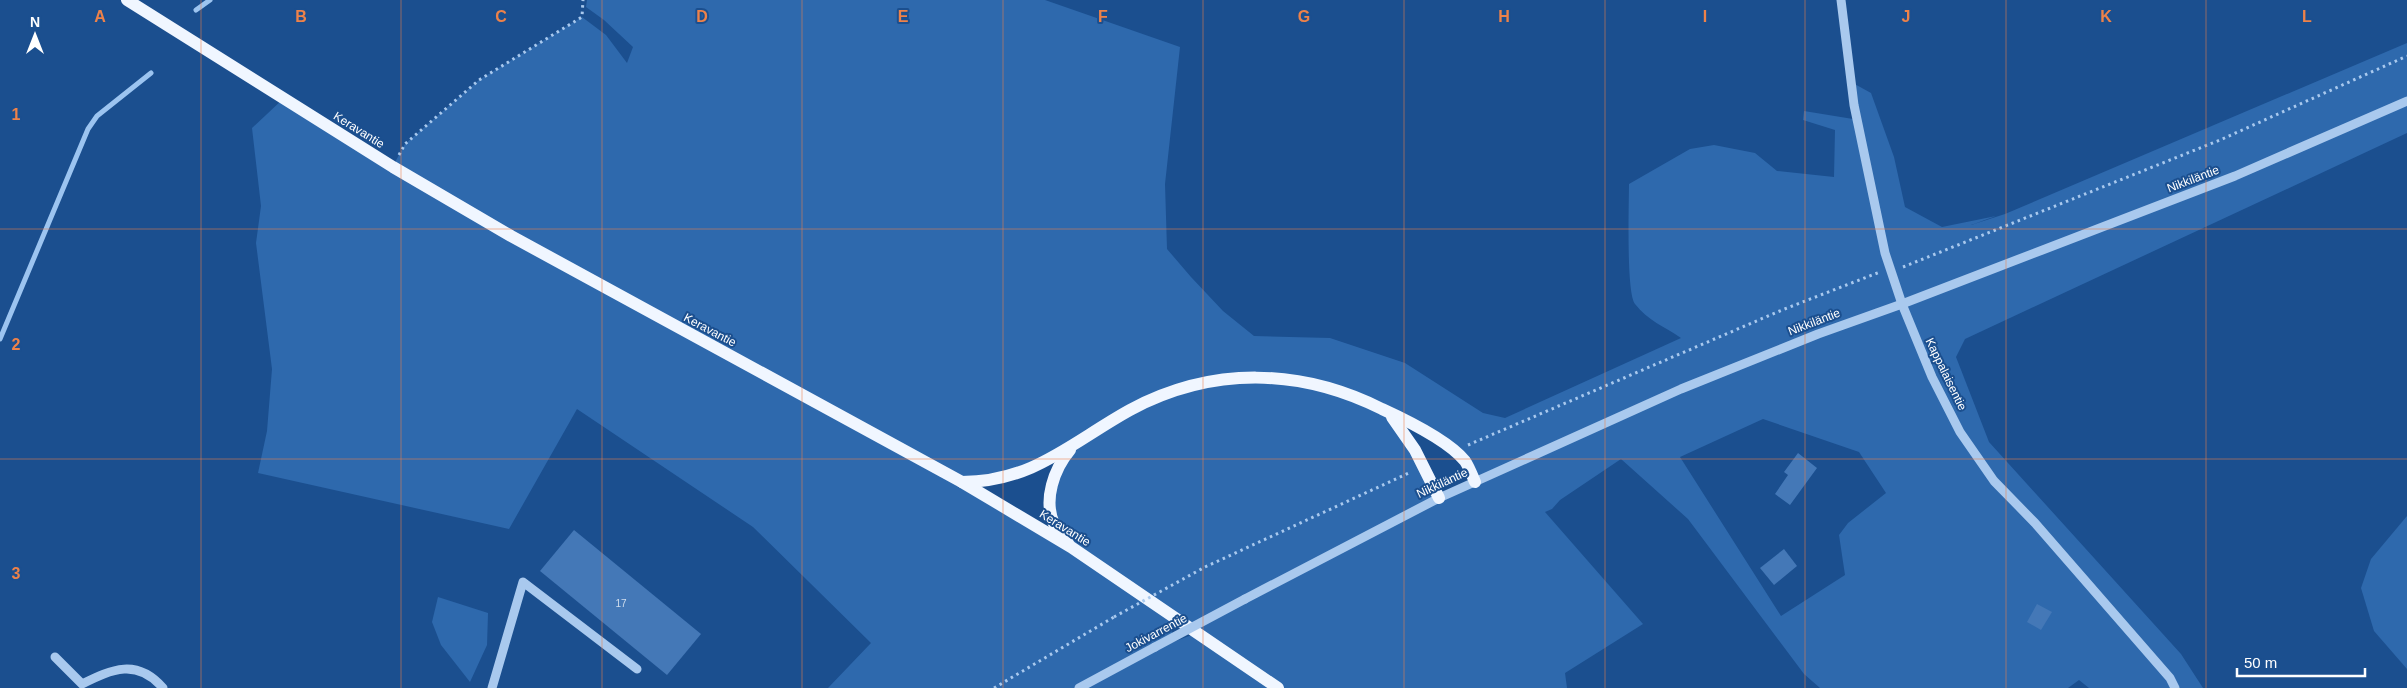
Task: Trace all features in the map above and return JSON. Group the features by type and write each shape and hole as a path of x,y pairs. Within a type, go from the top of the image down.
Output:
{"main road":[{"name":"Keravantie","path":"126,0 393,166 528,246 962,482 1071,547 1278,688"},
{"path":"962,482 998,480 1055,457 1131,410 1195,385 1224,379 1258,377 1296,379 1330,387 1387,411 1443,443 1465,461 1475,482"},
{"path":"1387,411 1406,434 1439,498"},
{"path":"1071,547 1054,523 1050,498 1054,479 1062,460 1074,445"}],"street":[{"name":"Kappalaisentie","path":"1841,0 1854,105 1885,253 1902,304 1932,378 1960,432 1994,481 2035,524 2170,678 2175,688"},
{"name":"Nikkiläntie","path":"1245,599 1439,498 1681,389 1818,334 1902,304 2235,176 2407,101"},
{"path":"492,688 523,582 637,669"},
{"name":"Jokivarrentie","path":"1079,688 1245,599"},
{"path":"55,657 82,684 107,672 132,669 144,672 162,688"}],"path":[{"path":"393,166 405,144 479,80 582,16 583,0"},
{"path":"1906,266 2220,140 2407,56"},
{"path":"1466,446 1782,310 1873,274"},
{"path":"994,688 1114,616 1205,567 1410,472"}],"shaded area":[{"path":"587,0 1045,0 1180,47 1165,184 1167,249 1191,277 1223,311 1254,336 1330,338 1405,363 1483,413 1505,418 1681,338 1645,315 1635,304 1632,296 1629,266 1629,184 1690,149 1714,145 1755,153 1777,171 1834,177 1835,130 1803,120 1804,111 1853,119 1851,82 1871,93 1894,157 1905,207 1942,227 1996,216 1971,225 2005,214 2407,43 2407,133 1965,339 1956,357 1989,442 2181,654 2203,688 2089,688 2079,680 2068,688 1820,688 1804,674 1688,519 1621,459 1560,500 1552,509 1545,512 1643,624 1565,673 1567,688 828,688 871,643 753,527 577,409 509,529 258,473 267,431 272,369 256,243 261,206 252,128 283,99 393,166 405,144 479,80 582,17 606,35 627,63 633,47 604,20 586,7","holes":["1390,411 1465,461 1475,482 1439,497","1763,419 1859,452 1886,493 1848,523 1839,535 1845,575 1781,616 1680,457","1062,460 1050,498 1054,523 1074,547 963,482","1172,616 1197,633 1155,649 1172,638"]},
{"path":"2407,516 2407,669 2374,631 2361,588 2371,559"},
{"path":"438,597 488,613 487,645 470,682 441,645 432,622"}],"building":[{"path":"1798,453 1817,468 1790,505 1775,494 1788,475 1784,472"},
{"path":"574,530 701,634 667,675 540,571"},
{"path":"1784,549 1797,566 1774,585 1760,568"},
{"path":"2037,604 2052,612 2041,630 2027,622"}],"waterway":[{"path":"196,10 210,0"},
{"path":"0,339 88,129 97,116 151,73"}]}
